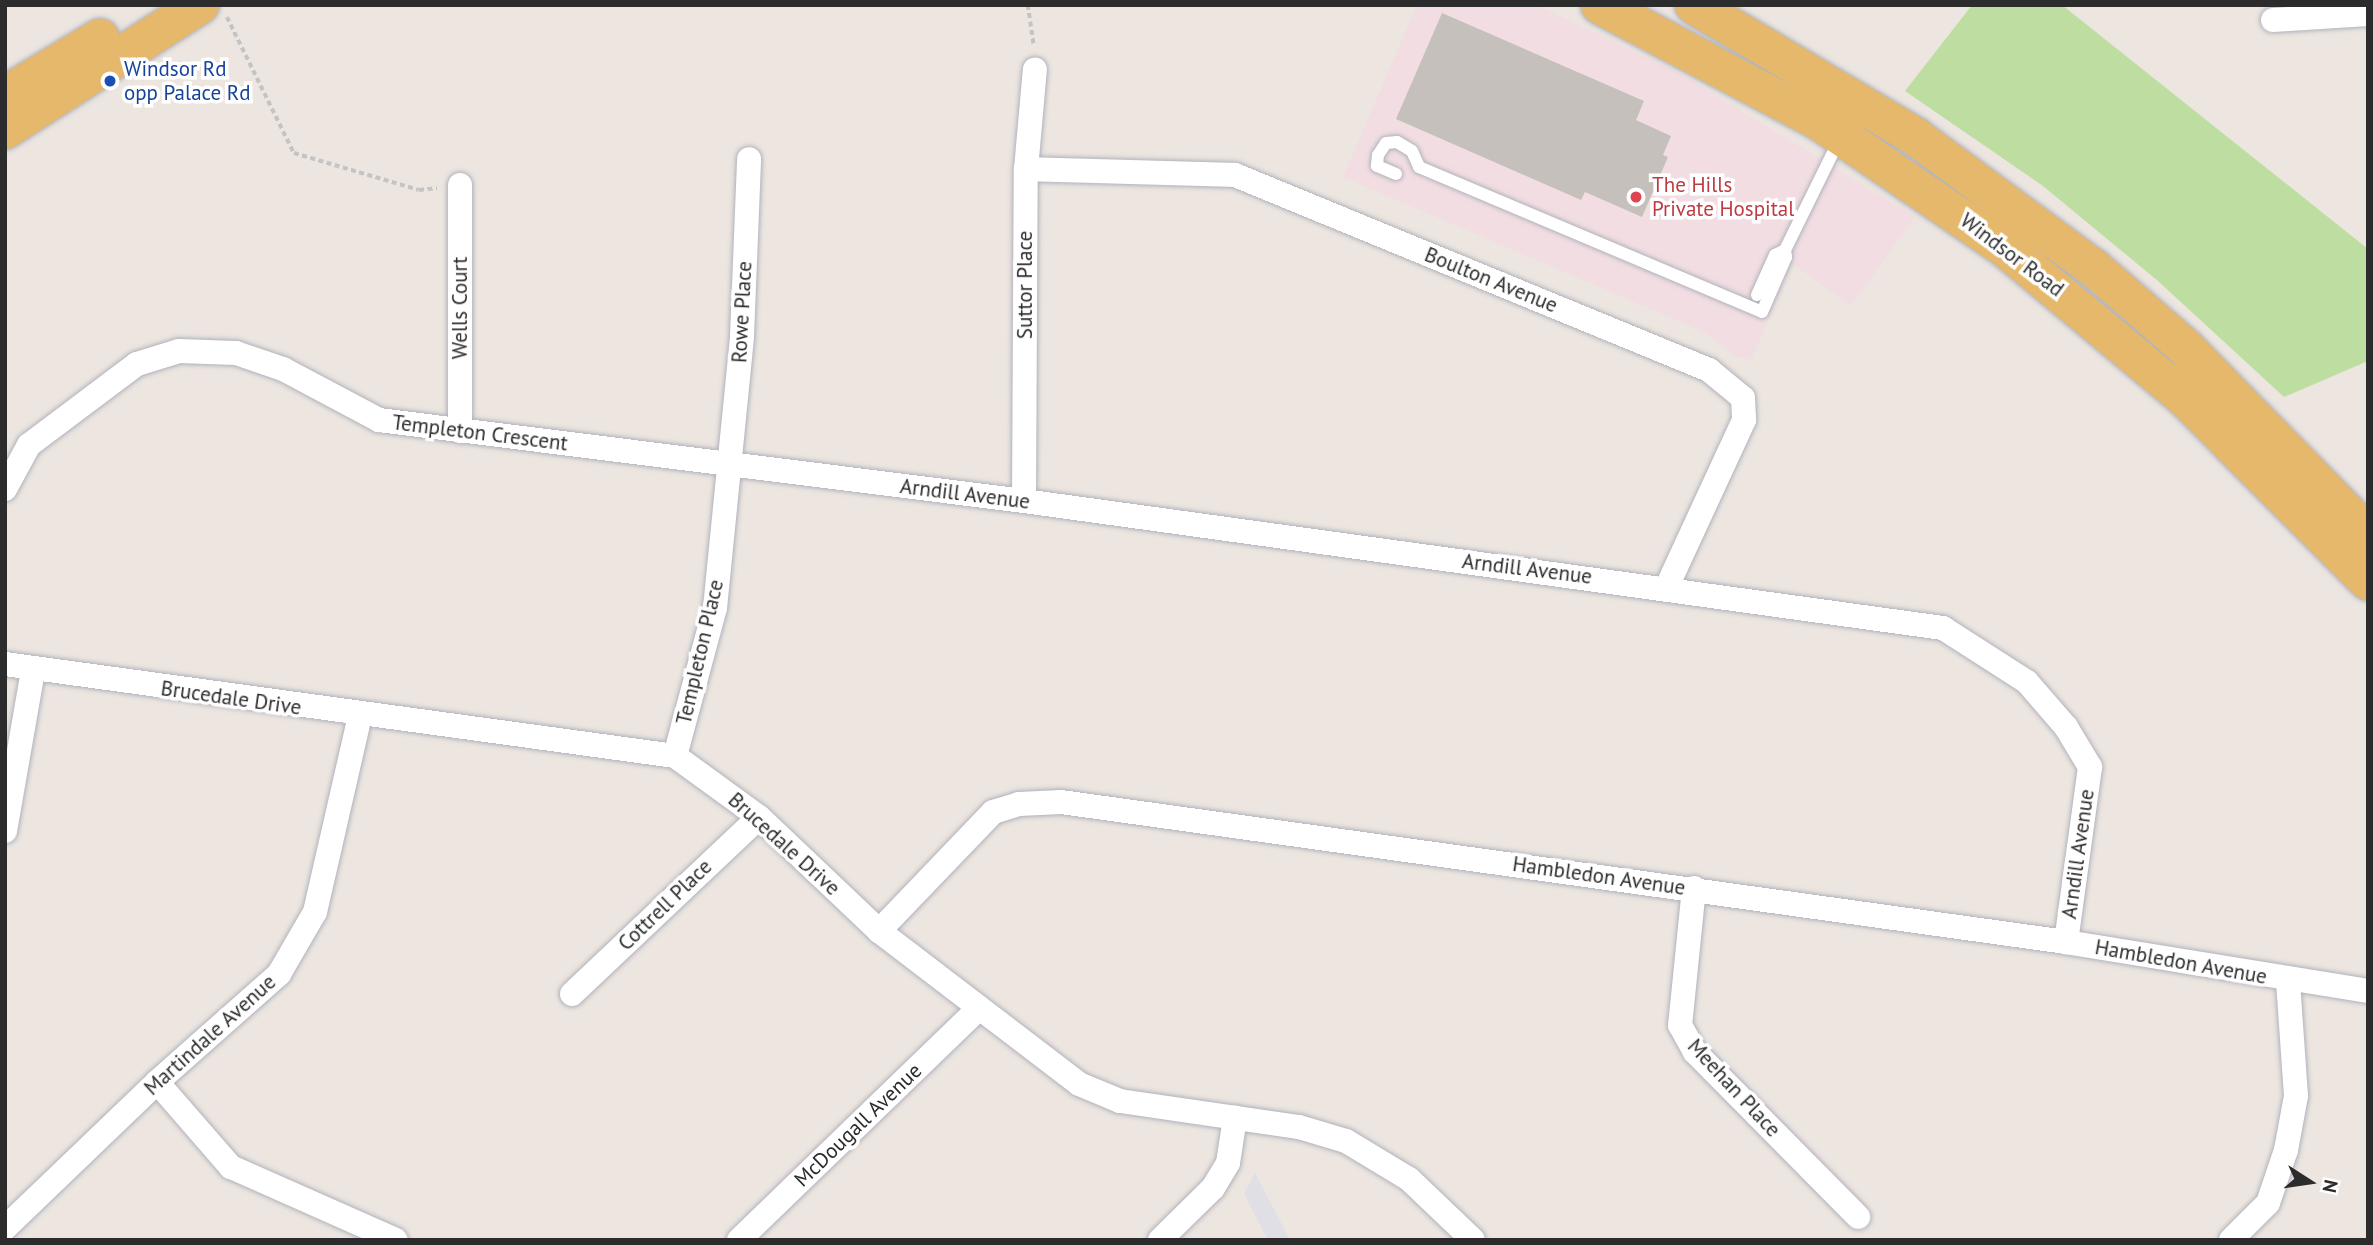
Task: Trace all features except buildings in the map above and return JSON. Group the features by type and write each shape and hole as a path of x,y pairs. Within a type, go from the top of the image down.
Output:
{"main road":[{"path":"5,95 155,5"},
{"name":"Windsor Road","path":"1600,5 1697,53 1842,135 2004,247 2125,344 2241,451 2368,581"},
{"name":"Windsor Road","path":"1694,5 1776,50 1872,108 2011,204 2186,348 2368,534"},
{"path":"5,130 213,10"},
{"path":"1776,50 1835,115 1842,135 1888,145 1983,201 2011,204"}],"street":[{"path":"2273,20 2368,14"},
{"name":"Suttor Place","path":"1024,501 1026,169 1035,69"},
{"name":"Rowe Place","path":"732,464 749,159"},
{"name":"Boulton Avenue","path":"1026,169 1234,175 1709,370 1743,398 1744,420 1667,587"},
{"name":"Wells Court","path":"460,185 460,431"},
{"name":"Templeton Crescent","path":"5,489 29,445 136,364 179,351 236,353 283,369 379,420 732,464"},
{"name":"Arndill Avenue","path":"732,464 1667,587 1943,628 2027,682 2066,727 2090,767 2066,942"},
{"name":"Templeton Place","path":"675,756 715,608 732,464"},
{"name":"Brucedale Drive","path":"5,664 360,716 675,756 759,817 879,932 977,1010 1089,1088 1120,1101 1298,1127 1346,1141 1409,1179 1473,1240"},
{"path":"5,831 33,670"},
{"name":"Martindale Avenue","path":"5,1228 157,1082 279,974 315,912 360,716"},
{"name":"Hambledon Avenue","path":"879,932 993,812 1018,804 1050,802 1694,888 2066,942 2288,981 2368,991"},
{"name":"Cottrell Place","path":"572,994 759,817"},
{"name":"Meehan Place","path":"1694,888 1680,1025 1695,1052 1858,1217"},
{"path":"2231,1240 2268,1203 2286,1150 2296,1096 2288,981"},
{"name":"McDougall Avenue","path":"739,1240 977,1010"},
{"path":"157,1082 231,1167 396,1240"},
{"path":"1160,1240 1213,1188 1228,1163 1235,1118"}],"lane":[{"path":"1396,174 1377,166 1378,155 1386,143 1405,144 1419,167 1762,312 1786,257 1785,250 1842,135"},
{"path":"1757,295 1775,255 1785,250"}],"path":[{"path":"1028,5 1033,19 1035,69"},
{"path":"213,10 293,153 419,190 460,185"}],"shaded area":[{"name":"The Hills Private Hospital","path":"1417,5 1537,5 1681,74 1915,217 1851,306 1793,264 1751,360 1736,356 1702,331 1343,177"},
{"path":"1255,1173 1290,1240 1268,1240 1244,1194"}],"green space":[{"path":"1972,5 2062,5 2368,249 2368,361 2284,397 2158,281 2043,186 1905,91"}],"place":[{"name":"Windsor Rd opp Palace Rd","path":"110,81"},
{"name":"The Hills Private Hospital","path":"1636,197"}]}
